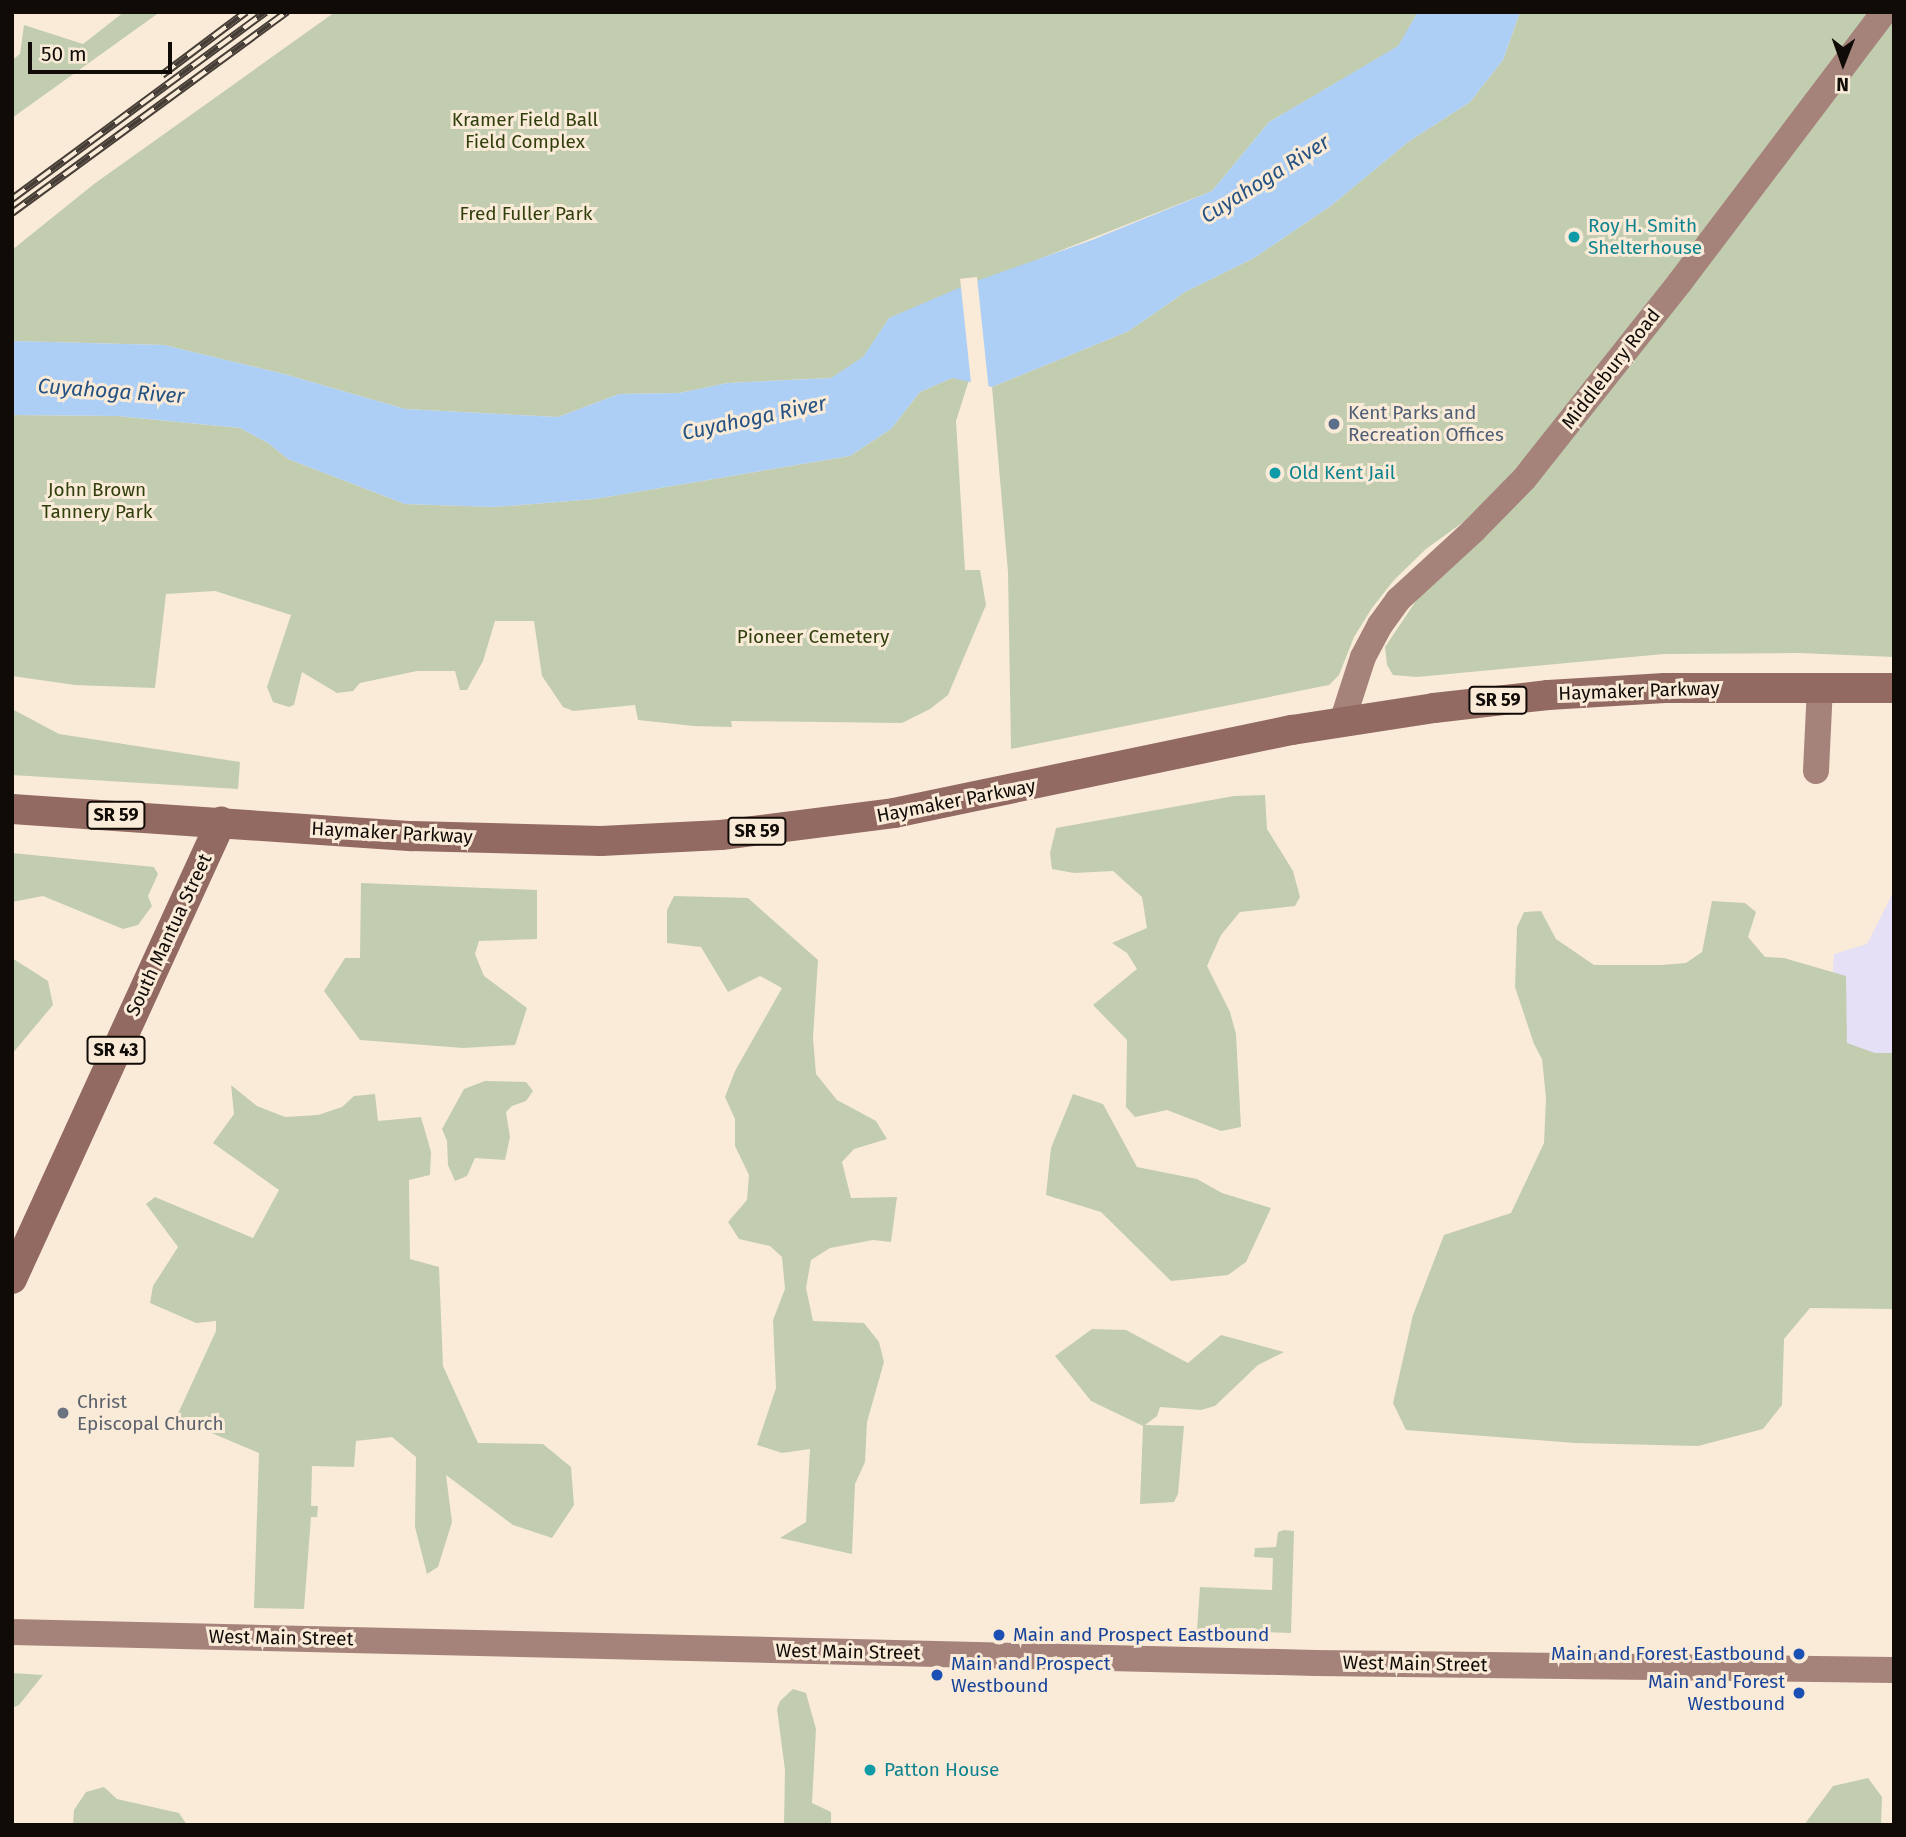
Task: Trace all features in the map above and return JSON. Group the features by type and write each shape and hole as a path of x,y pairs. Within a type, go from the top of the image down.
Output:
{"main road":[{"name":"Middlebury Road","path":"1342,722 1363,657 1392,608 1524,479 1680,282 1884,12"},
{"name":"Haymaker Parkway","path":"12,809 221,821 412,836 600,841 720,835 894,813 1342,722 1548,695 1820,686 1894,688"},
{"path":"1816,771 1820,686"},
{"name":"South Mantua Street","path":"12,1279 221,821"},
{"name":"West Main Street","path":"12,1632 1316,1663 1894,1670"}],"shaded area":[{"path":"1894,891 1894,1068 1826,1066 1834,954 1867,944"}],"green space":[{"path":"124,12 160,12 12,118 12,60 20,54 24,25 83,44"},
{"name":"Fred Fuller Park","path":"335,12 1418,12 1399,46 1269,122 1212,191 889,318 863,358 831,378 728,383 679,393 619,394 558,417 405,409 284,374 164,345 12,341 12,250 94,184"},
{"path":"1520,12 1872,12 1561,416 1480,510 1426,549 1394,580 1354,637 1339,675 1329,685 1011,749 1008,572 992,387 1129,331 1185,292 1254,258 1332,205 1408,142 1470,102 1503,60"},
{"path":"1894,18 1894,657 1799,653 1664,654 1417,677 1393,675 1387,665 1385,647 1422,592"},
{"path":"952,378 969,380 956,421 965,570 980,570 986,605 948,695 930,709 902,723 731,721 732,727 694,726 638,720 635,705 573,711 563,707 542,676 534,621 495,621 483,661 467,690 460,690 455,671 417,671 360,683 353,691 337,693 302,672 294,705 289,707 273,702 267,687 291,615 215,591 166,594 155,688 75,685 12,676 12,415 117,416 240,428 268,443 288,459 405,504 494,507 595,499 850,456 891,429 920,392"},
{"path":"12,709 59,734 240,762 238,789 12,775"},
{"path":"1265,795 1267,829 1293,871 1300,897 1295,906 1240,912 1221,935 1207,966 1230,1012 1236,1034 1241,1127 1221,1131 1167,1110 1135,1117 1126,1107 1127,1040 1093,1005 1137,969 1127,953 1112,943 1147,928 1142,897 1113,871 1074,873 1052,869 1050,853 1056,828 1234,796"},
{"path":"12,853 154,867 158,874 148,896 152,906 138,925 123,929 43,896 12,902"},
{"path":"361,883 537,890 537,939 479,941 475,954 484,976 527,1008 515,1045 463,1048 360,1040 324,991 345,958 360,958"},
{"path":"674,896 748,898 818,960 813,1038 816,1074 837,1100 876,1121 887,1139 854,1149 842,1162 851,1198 897,1197 891,1242 873,1240 830,1248 811,1260 806,1288 813,1321 864,1323 879,1342 884,1362 867,1422 865,1462 855,1484 852,1554 780,1538 806,1522 810,1449 782,1453 757,1445 776,1388 773,1320 785,1289 782,1257 770,1246 739,1239 728,1222 747,1200 749,1175 735,1146 735,1119 725,1097 735,1071 782,988 760,976 728,992 701,947 667,943 667,910"},
{"path":"1712,901 1745,903 1756,912 1748,937 1765,957 1784,958 1846,976 1847,1043 1875,1053 1894,1053 1894,1309 1810,1308 1784,1339 1782,1405 1763,1429 1698,1446 1575,1443 1406,1430 1393,1403 1413,1315 1444,1235 1511,1213 1544,1143 1546,1098 1542,1059 1534,1044 1515,987 1517,927 1524,912 1541,911 1556,939 1594,965 1661,965 1686,963 1702,952"},
{"path":"12,958 48,981 53,1005 12,1054"},
{"path":"485,1081 526,1082 533,1091 526,1101 512,1106 506,1112 510,1137 505,1160 475,1158 467,1176 455,1181 448,1165 447,1141 442,1129 464,1089"},
{"path":"231,1085 257,1106 285,1117 318,1115 342,1107 354,1096 375,1094 378,1121 421,1117 431,1152 430,1175 409,1180 410,1259 439,1267 443,1366 478,1443 543,1444 571,1467 574,1505 552,1538 513,1525 446,1475 452,1522 438,1567 427,1574 415,1527 416,1457 392,1437 356,1441 354,1467 312,1466 311,1506 318,1506 317,1517 311,1517 304,1609 254,1608 259,1453 176,1418 216,1331 216,1321 196,1323 150,1303 153,1286 178,1247 146,1204 155,1197 253,1238 279,1190 213,1143 234,1114"},
{"path":"1073,1094 1103,1104 1137,1167 1197,1179 1222,1193 1271,1208 1246,1262 1228,1275 1171,1281 1101,1212 1046,1195 1051,1148"},
{"path":"1092,1329 1126,1330 1188,1363 1221,1335 1284,1352 1258,1365 1215,1406 1201,1410 1160,1407 1157,1416 1145,1425 1184,1426 1178,1494 1174,1502 1140,1504 1143,1426 1091,1401 1055,1356"},
{"path":"1294,1531 1291,1633 1197,1630 1200,1587 1272,1590 1273,1558 1254,1557 1255,1548 1276,1547 1278,1532"},
{"path":"12,1673 43,1675 19,1705 12,1708"},
{"path":"793,1689 806,1693 816,1729 812,1803 831,1812 831,1825 784,1825 785,1770 777,1709 780,1701"},
{"path":"1868,1778 1882,1797 1881,1825 1804,1825 1833,1786"},
{"path":"104,1787 117,1799 179,1813 187,1825 73,1825 74,1810 86,1792"}],"water":[{"name":"Cuyahoga River","path":"1418,12 1520,12 1503,60 1470,102 1408,142 1332,205 1254,258 1185,292 1129,331 992,387 952,378 920,392 891,429 850,456 595,499 494,507 405,504 288,459 268,443 240,428 117,416 12,415 12,341 164,345 284,374 405,409 558,417 619,394 679,393 728,383 831,378 863,357 889,318 968,284 1092,240 1212,191 1269,122 1398,46"}],"pier":[{"path":"977,277 989,390 972,392 960,279"}],"railway":[{"path":"162,75 246,12"},
{"path":"12,199 266,12"},
{"path":"12,213 287,12"}],"place":[{"name":"Roy H. Smith Shelterhouse","path":"1574,237"},
{"name":"Kent Parks and Recreation Offices","path":"1334,424"},
{"name":"Old Kent Jail","path":"1275,473"},
{"name":"Christ Episcopal Church","path":"63,1413"},
{"name":"Main and Prospect Eastbound","path":"999,1635"},
{"name":"Main and Forest Eastbound","path":"1799,1654"},
{"name":"Main and Prospect Westbound","path":"937,1675"},
{"name":"Main and Forest Westbound","path":"1799,1693"},
{"name":"Patton House","path":"870,1770"}],"park label":[{"name":"Kramer Field Ball Field Complex","path":"525,131"},
{"name":"John Brown Tannery Park","path":"97,501"},
{"name":"Pioneer Cemetery","path":"813,637"}]}
